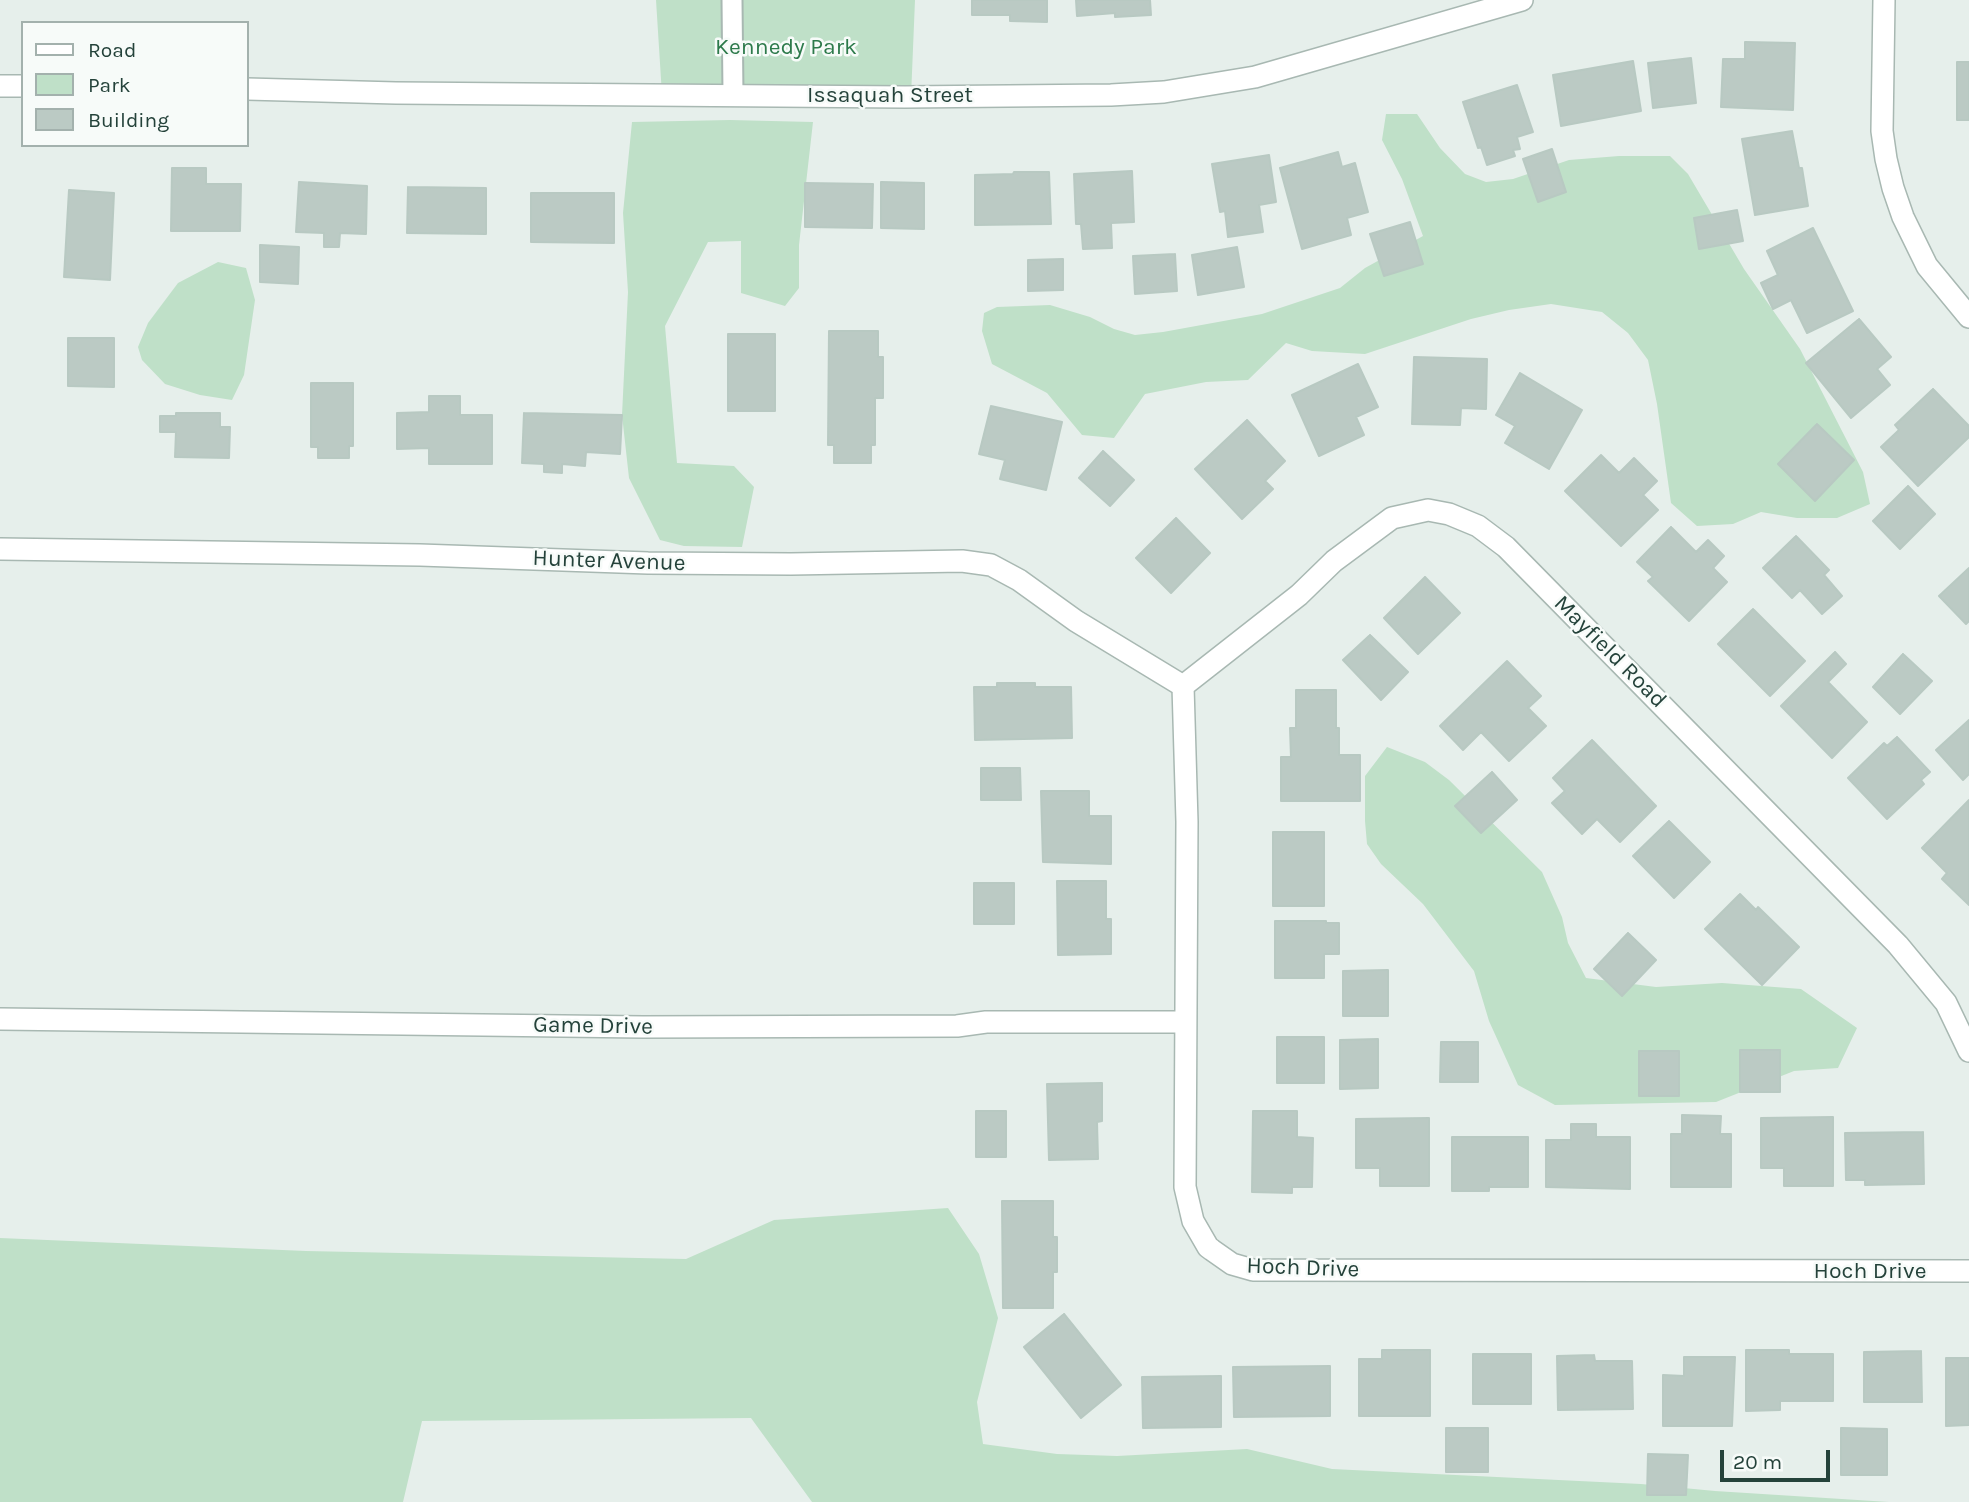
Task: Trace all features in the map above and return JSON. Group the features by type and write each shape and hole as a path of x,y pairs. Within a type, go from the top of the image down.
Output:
{"street":[{"name":"Issaquah Street","path":"248,89 923,97 1111,95 1168,91 1255,77 1522,0"},
{"path":"1884,0 1882,131 1893,188 1903,217 1927,266 1969,317"},
{"path":"0,86 21,86"},
{"name":"Mayfield Road","path":"1184,686 1299,595 1334,561 1392,518 1428,510 1449,514 1478,527 1506,547 1898,945 1925,974 1946,1003 1969,1051"},
{"name":"Hunter Avenue","path":"0,549 419,555 791,565 962,561 991,565 1019,580 1076,621 1184,686"},
{"name":"Hoch Drive","path":"1184,686 1187,822 1185,1187 1193,1221 1208,1247 1232,1264 1253,1270 1969,1271"},
{"name":"Game Drive","path":"0,1018 643,1027 1185,1022"}],"lane":[{"path":"732,0 733,94"}],"green space":[{"name":"Kennedy Park","path":"656,0 915,0 911,97 662,95"},
{"path":"1386,114 1417,114 1440,148 1465,174 1486,182 1513,179 1569,160 1670,156 1688,174 1744,269 1800,349 1863,472 1870,504 1837,518 1797,518 1761,512 1733,524 1697,526 1671,503 1648,360 1628,333 1602,312 1551,304 1509,310 1471,319 1365,354 1312,351 1286,343 1248,380 1206,382 1145,394 1114,438 1082,435 1047,393 992,364 982,331 984,313 997,307 1050,305 1135,335 1163,332 1262,314 1340,288 1365,268 1423,236 1402,179 1382,140"},
{"path":"632,122 813,122 799,245 799,288 785,306 741,293 741,241 708,242 665,326 677,463 734,466 754,487 742,547 684,546 660,540 629,478 622,415 628,292 623,213"},
{"path":"218,262 246,268 255,300 244,375 232,400 200,395 165,384 142,360 138,347 148,323 178,283"},
{"path":"1387,747 1425,762 1449,780 1542,872 1562,917 1568,943 1586,978 1656,987 1722,983 1801,989 1857,1028 1838,1068 1794,1071 1716,1102 1555,1105 1518,1085 1489,1021 1474,971 1423,904 1381,864 1367,844 1365,776"},
{"path":"948,1208 979,1254 998,1318 977,1402 983,1444 1057,1454 1117,1456 1247,1449 1332,1469 1641,1484 1889,1502 812,1502 751,1418 422,1421 403,1502 0,1502 0,1238 306,1251 686,1259 774,1220"}],"building":[{"path":"972,0 1047,0 1047,22 1010,21 1010,15 972,15"},
{"path":"1076,0 1150,0 1151,15 1115,17 1115,13 1077,16"},
{"path":"1745,42 1795,43 1793,110 1721,107 1723,59 1745,59"},
{"path":"1691,58 1696,103 1653,108 1648,63"},
{"path":"1633,61 1641,111 1561,126 1553,75"},
{"path":"1957,62 1969,62 1969,120 1957,120"},
{"path":"1517,85 1533,132 1517,137 1520,149 1513,150 1515,156 1487,165 1481,147 1478,148 1463,102"},
{"path":"1792,131 1808,206 1755,215 1742,139"},
{"path":"1552,149 1566,192 1538,202 1523,159"},
{"path":"1338,152 1342,167 1355,163 1368,212 1347,218 1351,235 1302,249 1280,168"},
{"path":"1269,155 1276,202 1259,205 1263,232 1228,237 1225,211 1220,212 1212,164"},
{"path":"172,168 206,168 206,184 241,184 240,231 171,231"},
{"path":"1132,171 1134,222 1111,223 1112,248 1083,249 1081,224 1076,224 1074,174"},
{"path":"1049,172 1051,224 975,225 975,175"},
{"path":"299,182 367,186 366,234 340,233 339,247 324,247 324,233 296,232"},
{"path":"881,182 924,183 924,229 881,228"},
{"path":"805,183 873,184 872,228 805,227"},
{"path":"408,187 486,188 486,234 407,233"},
{"path":"69,190 114,193 110,280 64,277"},
{"path":"531,193 614,193 614,243 531,242"},
{"path":"1737,210 1743,241 1699,249 1694,218"},
{"path":"1410,222 1423,264 1384,276 1370,234"},
{"path":"1813,228 1853,311 1807,333 1791,300 1773,309 1761,283 1778,275 1767,251"},
{"path":"260,245 299,247 298,284 260,282"},
{"path":"1237,247 1244,287 1198,295 1192,255"},
{"path":"1175,254 1177,291 1135,294 1133,256"},
{"path":"1063,259 1063,290 1028,291 1028,260"},
{"path":"1859,319 1891,357 1877,369 1890,385 1851,418 1806,363"},
{"path":"829,331 878,331 878,357 883,357 883,398 875,398 875,445 871,445 871,463 834,463 834,445 828,445"},
{"path":"728,334 775,334 775,411 728,411"},
{"path":"68,338 114,338 114,387 68,386"},
{"path":"1414,357 1487,359 1486,409 1461,408 1460,425 1412,424"},
{"path":"1358,364 1378,407 1356,417 1364,435 1319,456 1292,395"},
{"path":"1520,373 1582,410 1549,469 1505,443 1515,426 1496,415"},
{"path":"311,383 353,383 353,446 349,446 349,458 318,458 318,447 311,447"},
{"path":"1933,389 1969,426 1969,437 1918,486 1881,447 1899,430 1895,425"},
{"path":"429,396 460,396 460,415 492,415 492,464 429,464 429,448 397,449 397,413 429,412"},
{"path":"991,406 1062,422 1046,490 1000,479 1005,460 979,454"},
{"path":"176,413 220,413 220,427 230,427 229,458 175,457 176,432 160,432 160,416 176,416"},
{"path":"524,413 622,415 620,454 586,452 585,466 562,464 562,473 544,472 544,464 522,463"},
{"path":"1247,420 1285,461 1265,481 1273,489 1242,519 1195,469"},
{"path":"1817,424 1854,460 1815,501 1778,464"},
{"path":"1103,451 1134,480 1110,506 1079,478"},
{"path":"1601,455 1619,473 1634,458 1657,481 1643,495 1658,510 1621,546 1565,491"},
{"path":"1908,486 1935,514 1900,549 1873,521"},
{"path":"1176,518 1210,553 1171,593 1136,558"},
{"path":"1671,527 1696,552 1708,540 1724,556 1713,568 1727,582 1689,621 1648,581 1653,577 1637,562"},
{"path":"1796,536 1829,570 1824,575 1842,596 1822,614 1800,590 1792,598 1763,568"},
{"path":"1969,568 1969,621 1966,624 1939,596"},
{"path":"1425,577 1460,613 1418,654 1384,618"},
{"path":"1753,609 1805,661 1770,696 1718,644"},
{"path":"1370,635 1408,672 1381,700 1343,660"},
{"path":"1835,652 1846,664 1828,682 1867,722 1832,758 1781,706"},
{"path":"1903,654 1932,681 1900,714 1873,687"},
{"path":"1507,661 1541,696 1528,708 1546,726 1509,761 1481,732 1463,750 1440,726"},
{"path":"997,683 1071,687 1072,738 975,740 974,687 997,687"},
{"path":"1296,690 1336,690 1339,755 1360,755 1360,801 1281,801 1281,757 1291,757 1290,728 1296,728"},
{"path":"1969,720 1969,774 1963,780 1936,750"},
{"path":"1897,737 1930,772 1921,780 1924,784 1887,819 1848,778 1884,743 1887,746"},
{"path":"1592,740 1656,806 1620,842 1597,819 1582,834 1552,803 1565,791 1553,778"},
{"path":"981,768 1020,768 1021,800 981,800"},
{"path":"1492,772 1517,800 1481,833 1455,806"},
{"path":"1041,791 1089,791 1089,816 1111,816 1111,864 1043,862"},
{"path":"1969,800 1969,905 1942,879 1947,873 1922,848"},
{"path":"1669,821 1710,862 1674,898 1633,856"},
{"path":"1273,832 1324,832 1324,906 1273,906"},
{"path":"1057,881 1106,881 1106,919 1111,919 1111,954 1058,955"},
{"path":"974,883 1014,883 1014,924 974,924"},
{"path":"1740,894 1756,910 1758,907 1799,947 1762,985 1705,929"},
{"path":"1275,921 1339,923 1339,954 1324,954 1324,978 1275,978"},
{"path":"1628,933 1656,960 1622,996 1594,969"},
{"path":"1388,970 1388,1016 1343,1016 1343,971"},
{"path":"1277,1037 1324,1037 1324,1083 1277,1083"},
{"path":"1378,1039 1378,1088 1340,1089 1340,1040"},
{"path":"1441,1042 1478,1042 1478,1082 1440,1082"},
{"path":"1740,1050 1780,1050 1780,1092 1740,1092"},
{"path":"1639,1051 1679,1051 1679,1096 1639,1096"},
{"path":"1102,1083 1102,1121 1097,1122 1098,1159 1049,1160 1047,1084"},
{"path":"976,1111 1006,1111 1006,1157 976,1157"},
{"path":"1253,1111 1297,1111 1297,1137 1313,1138 1312,1187 1292,1187 1292,1193 1252,1192"},
{"path":"1682,1115 1721,1116 1720,1134 1731,1134 1731,1187 1671,1187 1671,1134 1682,1134"},
{"path":"1833,1117 1833,1186 1784,1186 1784,1168 1761,1168 1761,1118"},
{"path":"1429,1118 1429,1186 1380,1186 1380,1168 1356,1168 1356,1119"},
{"path":"1571,1124 1596,1124 1596,1137 1630,1137 1630,1189 1546,1187 1546,1140 1571,1140"},
{"path":"1923,1132 1924,1184 1865,1185 1865,1180 1846,1180 1845,1133"},
{"path":"1452,1137 1528,1137 1528,1187 1452,1191"},
{"path":"1002,1201 1053,1201 1057,1272 1053,1272 1053,1308 1003,1308"},
{"path":"1064,1314 1121,1385 1081,1418 1024,1347"},
{"path":"1382,1350 1430,1350 1430,1416 1359,1416 1359,1359 1382,1359"},
{"path":"1746,1350 1833,1354 1833,1401 1780,1401 1780,1410 1746,1411"},
{"path":"1921,1351 1922,1402 1864,1402 1864,1352"},
{"path":"1473,1354 1531,1354 1531,1404 1473,1404"},
{"path":"1594,1355 1595,1361 1632,1361 1633,1409 1558,1410 1557,1356"},
{"path":"1684,1357 1735,1357 1732,1426 1663,1426 1663,1375 1684,1376"},
{"path":"1946,1358 1969,1358 1969,1425 1946,1426"},
{"path":"1330,1366 1330,1416 1234,1417 1233,1367"},
{"path":"1221,1376 1221,1427 1143,1428 1142,1377"},
{"path":"1446,1428 1488,1428 1488,1472 1446,1472"},
{"path":"1841,1428 1887,1429 1887,1475 1841,1475"},
{"path":"1648,1454 1688,1455 1686,1495 1647,1495"}]}
